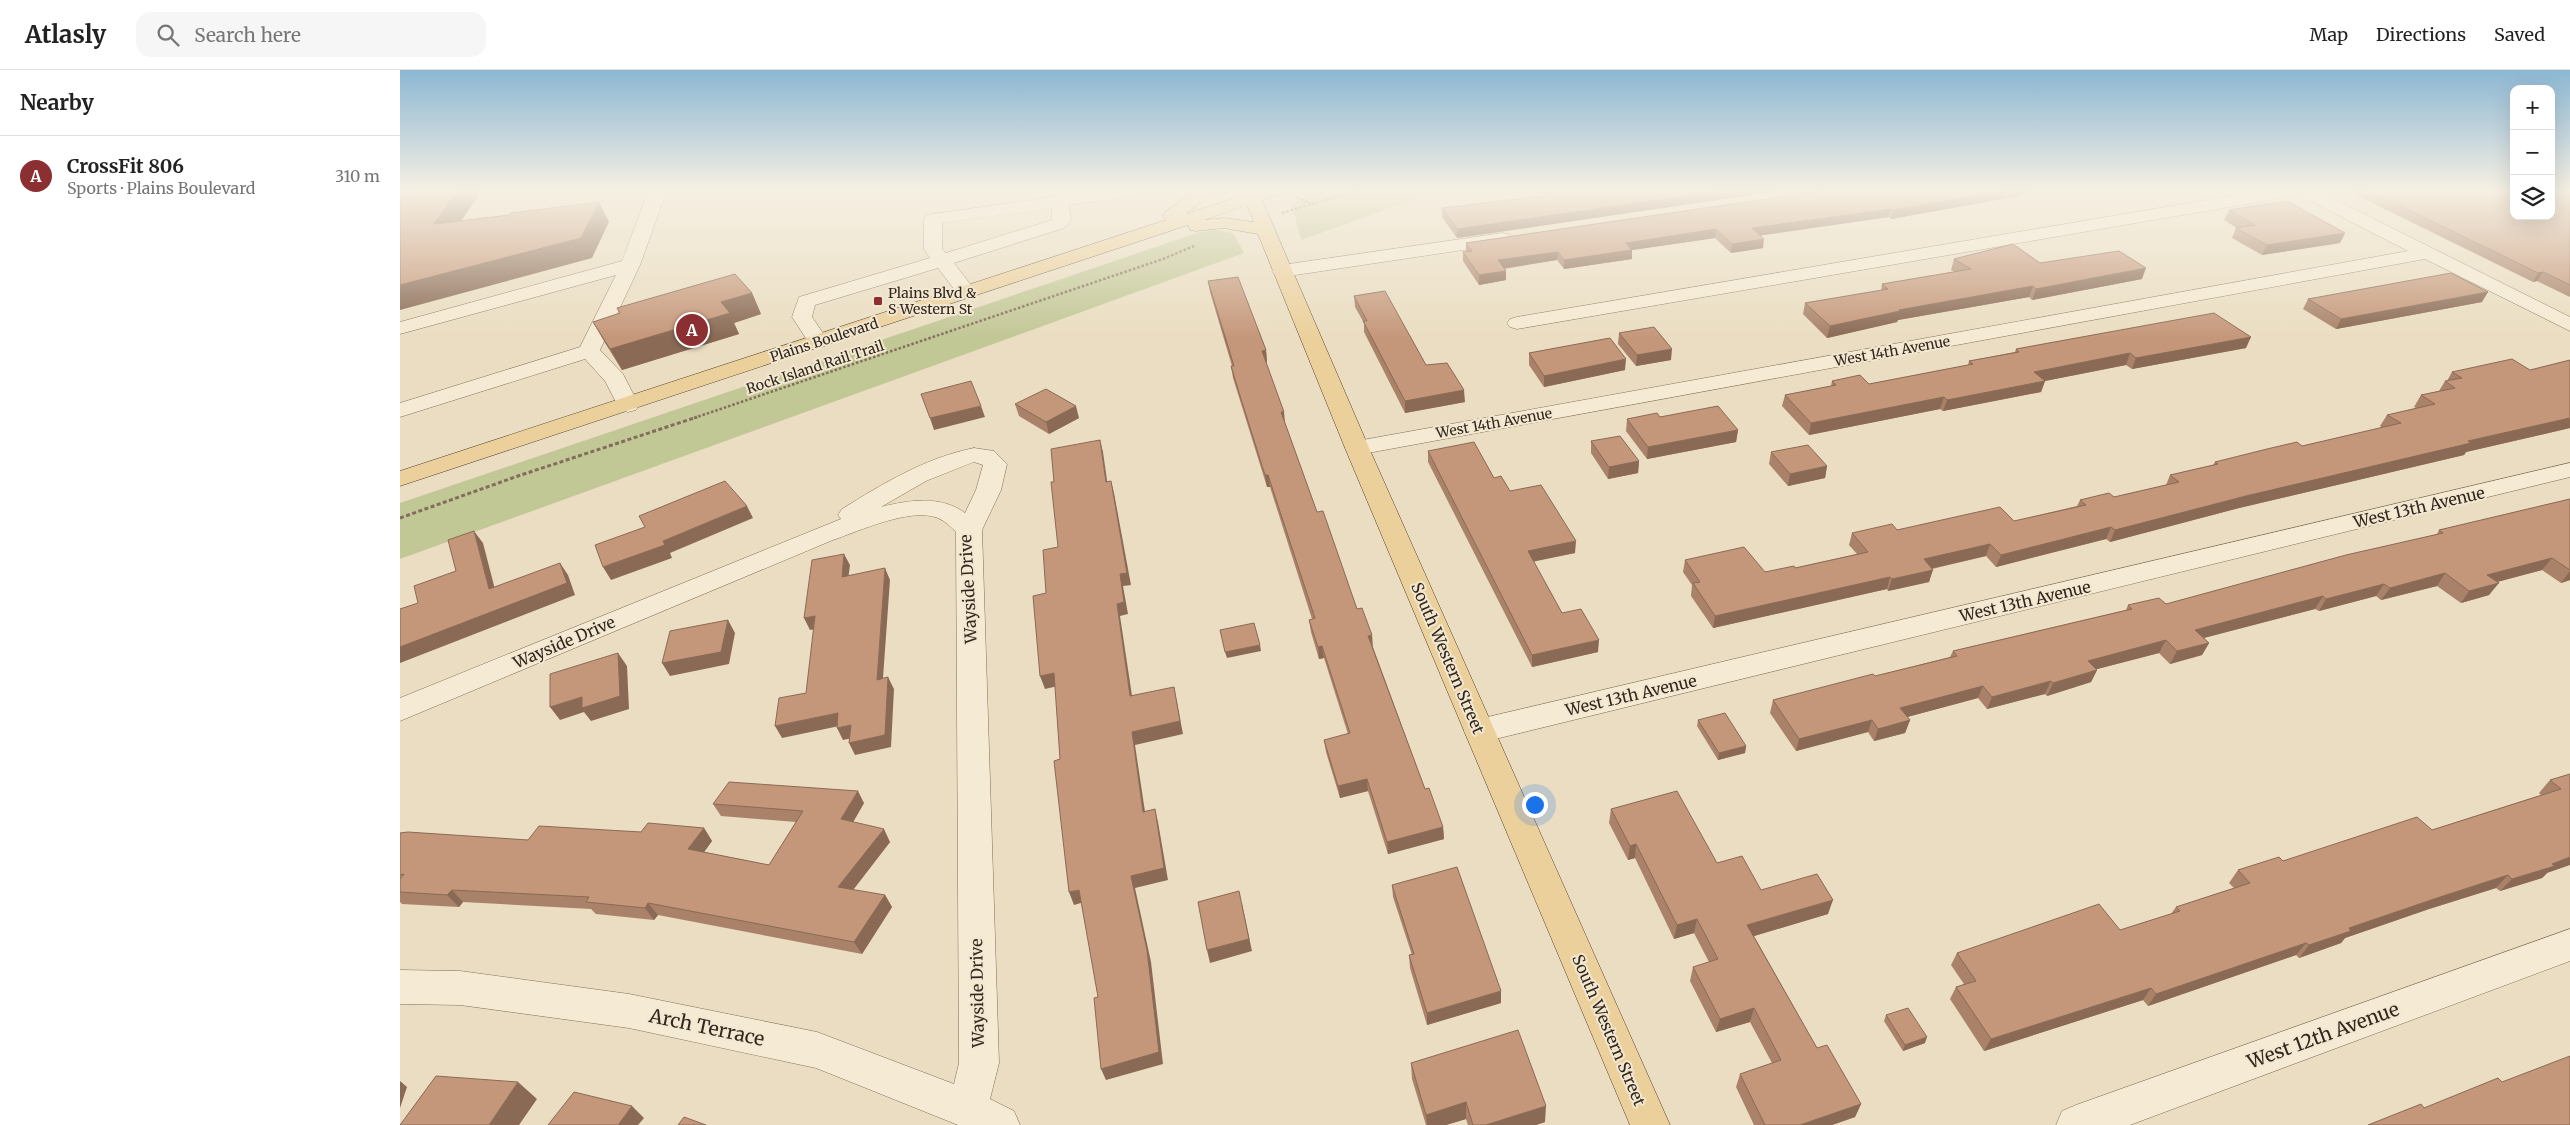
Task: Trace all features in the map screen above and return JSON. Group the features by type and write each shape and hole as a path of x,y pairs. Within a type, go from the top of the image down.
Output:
{"main road":[{"name":"Plains Boulevard","path":"400,480 1125,239"},
{"name":"South Western Street","path":"1270,239 1357,448 1650,1125"}],"street":[{"path":"400,410 589,352 630,265 640,239"},
{"path":"933,239 933,249 967,293"},
{"path":"818,342 802,318 806,301 1010,239"},
{"path":"1282,271 1501,239"},
{"path":"1517,324 2012,239"},
{"path":"2400,239 2570,325"},
{"name":"West 14th Avenue","path":"1357,448 2428,253"},
{"path":"400,328 630,265"},
{"path":"589,352 615,379 628,405"},
{"path":"824,534 871,501 943,463 968,456 985,456 995,464 994,476 989,493 968,530"},
{"name":"West 13th Avenue","path":"1479,731 2570,470"},
{"name":"Wayside Drive","path":"400,710 824,534 880,515 916,509 945,511 968,530 979,1063 984,1117"},
{"name":"West 12th Avenue","path":"2076,1125 2570,945"},
{"name":"Arch Terrace","path":"400,987 460,988 630,1011 817,1050 984,1117"}],"path":[{"name":"Rock Island Rail Trail","path":"400,518 518,476 970,326 1163,259 1202,242"}],"green space":[{"path":"1179,239 1236,239 1244,253 400,559 400,503"}],"building":[{"path":"400,239 576,239 400,285"},
{"path":"1492,239 1650,239 1626,243 1632,250 1564,260 1558,252 1498,260 1506,271 1479,275 1463,252 1472,251 1466,243"},
{"path":"1727,239 1763,239 1732,244"},
{"path":"2256,239 2304,239 2267,245"},
{"path":"2469,239 2570,239 2570,285 2543,272 2538,273"},
{"path":"2013,244 2040,263 2119,251 2146,268 2036,289 2033,286 1899,310 1830,326 1805,303 1888,289 1882,284 1971,269 1954,259"},
{"path":"2451,273 2488,292 2341,319 2308,299"},
{"path":"735,274 752,293 721,302 730,313 610,349 593,322 620,313 617,308"},
{"path":"1238,277 1266,350 1262,351 1284,412 1281,412 1317,512 1323,511 1357,609 1362,608 1372,635 1368,636 1425,789 1429,788 1443,827 1387,842 1367,779 1338,786 1324,740 1350,733 1322,646 1318,647 1309,620 1315,618 1268,475 1265,475 1231,366 1234,366 1208,281"},
{"path":"1385,291 1426,365 1447,363 1464,390 1405,401 1363,321 1367,321 1354,296"},
{"path":"2214,313 2251,337 2136,358 2130,353 2034,372 2045,381 1947,400 1944,397 1811,423 1785,395 1836,385 1832,381 1860,375 1869,384 1973,364 1969,361 2019,352 2016,349"},
{"path":"1654,327 1672,349 1637,355 1619,333"},
{"path":"1610,338 1626,359 1544,376 1529,353"},
{"path":"2512,359 2530,370 2570,360 2570,418 2468,441 2471,443 2246,496 2115,530 2111,527 2001,555 1990,544 1924,559 1933,570 1892,579 1890,577 1715,616 1693,583 1700,582 1685,560 1744,547 1765,572 1794,566 1795,568 1868,552 1852,533 1892,524 1897,530 2000,507 2014,521 2086,505 2080,500 2109,493 2114,497 2179,482 2170,475 2218,464 2215,462 2297,442 2302,446 2401,423 2387,415 2435,404 2421,395 2455,388 2445,381 2462,378 2452,372"},
{"path":"971,381 981,406 930,418 921,394"},
{"path":"1046,389 1076,406 1046,422 1015,404"},
{"path":"1718,406 1738,430 1648,447 1627,419 1657,413 1660,417"},
{"path":"1620,436 1639,461 1609,467 1591,441"},
{"path":"1100,440 1106,482 1111,481 1127,573 1120,574 1124,602 1117,604 1130,696 1174,687 1180,721 1132,732 1143,812 1155,809 1164,868 1131,876 1147,950 1159,1052 1101,1069 1094,998 1098,997 1079,890 1069,892 1054,761 1060,759 1054,673 1040,676 1033,596 1046,593 1043,550 1058,547 1051,482 1054,482 1051,449"},
{"path":"1474,442 1494,478 1501,476 1510,491 1541,485 1576,541 1528,551 1562,613 1581,609 1599,640 1532,655 1428,451"},
{"path":"1808,445 1827,466 1790,474 1771,452"},
{"path":"725,481 747,506 663,541 665,545 603,567 595,545 645,527 639,516"},
{"path":"2570,499 2570,570 2552,558 2487,575 2499,583 2469,591 2445,573 2390,588 2384,584 2326,599 2323,596 2195,630 2209,643 2177,651 2166,640 2088,661 2097,670 2053,683 2051,681 1992,697 1983,686 1900,708 1910,720 1878,729 1872,720 1799,739 1773,700 1873,674 1875,676 1957,656 1953,651 2132,609 2128,605 2159,598 2166,604 2346,555 2443,533 2439,530"},
{"path":"474,531 489,589 560,563 567,583 400,647 400,609 418,603 414,586 456,571 448,540"},
{"path":"844,554 842,577 885,568 877,680 888,677 885,735 849,743 851,725 837,728 838,713 775,726 779,698 806,693 815,616 804,618 812,560"},
{"path":"728,620 721,652 662,663 670,631"},
{"path":"1254,623 1260,645 1225,652 1220,630"},
{"path":"618,653 620,696 582,708 582,697 550,707 550,674"},
{"path":"1725,713 1746,746 1719,753 1698,720"},
{"path":"2570,774 2570,857 2552,864 2555,866 2512,879 2508,875 2349,928 2351,931 2309,945 2306,943 2156,994 2151,988 1991,1039 1956,987 1976,981 1957,953 2099,904 2120,930 2180,911 2176,907 2250,883 2238,870 2279,857 2283,861 2417,817 2432,830 2561,789 2550,780"},
{"path":"729,782 858,791 841,819 884,829 838,887 885,895 854,942 648,903 645,908 586,902 589,897 452,890 447,895 400,892 400,879 404,874 400,875 400,833 408,832 528,840 539,826 641,832 648,823 704,828 688,849 769,865 803,811 713,804"},
{"path":"1677,791 1717,863 1742,856 1761,890 1817,874 1833,900 1747,925 1817,1048 1827,1045 1861,1104 1800,1125 1765,1125 1740,1074 1781,1060 1754,1008 1720,1019 1693,967 1718,959 1697,919 1677,925 1636,844 1630,846 1611,809"},
{"path":"1457,867 1501,991 1427,1013 1409,955 1414,954 1392,885"},
{"path":"1239,891 1249,939 1207,950 1198,902"},
{"path":"1908,1008 1927,1037 1905,1045 1886,1015"},
{"path":"1518,1030 1546,1106 1486,1125 1473,1125 1466,1102 1426,1115 1411,1063"},
{"path":"2570,1056 2570,1125 2368,1125 2421,1104 2424,1108 2498,1078 2502,1082"},
{"path":"436,1076 518,1082 489,1125 400,1125"},
{"path":"574,1092 632,1106 618,1125 548,1125"},
{"path":"684,1117 706,1125 678,1125"}],"place":[{"name":"Plains Blvd & S Western St","path":"878,301"},
{"name":"CrossFit 806","path":"692,330"}]}
